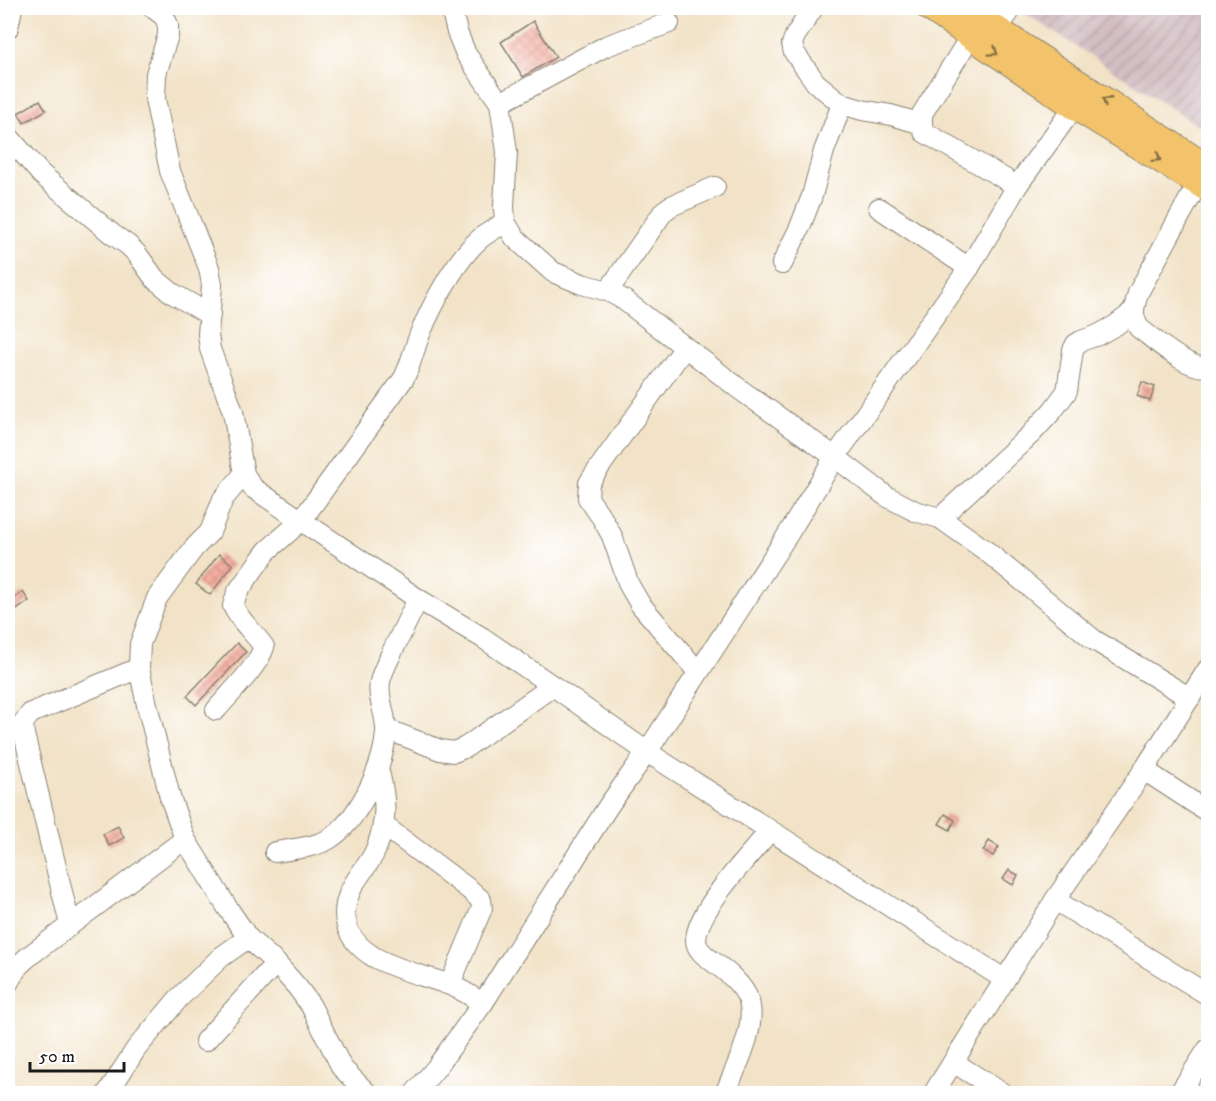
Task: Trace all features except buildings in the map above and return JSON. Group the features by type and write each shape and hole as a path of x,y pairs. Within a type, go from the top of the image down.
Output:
{"main road":[{"path":"928,8 1074,107 1205,180"},
{"path":"966,8 1091,91 1205,180"}],"street":[{"path":"8,28 12,8"},
{"path":"153,8 164,16 168,25 168,35 156,74 155,99 170,171 209,268 212,285 208,334 210,350 233,412 244,474 253,488 418,599 483,638 646,752 1004,980"},
{"path":"451,8 466,54 500,104 507,152 504,206 506,222 515,238 554,272 582,284 608,291 624,300 742,392 886,496 915,511 940,518 984,550 1094,640 1190,698"},
{"path":"813,8 792,44 794,52 816,83 842,104 922,124"},
{"path":"998,28 1012,8"},
{"path":"500,104 606,46 669,23"},
{"path":"970,37 922,114 924,132 1017,186"},
{"path":"782,264 812,196 842,104"},
{"path":"414,1094 436,1068 483,1003 609,805 790,531 835,457 969,268 1017,186 1074,107"},
{"path":"8,136 41,174 128,245 155,279 210,315"},
{"path":"1205,180 1138,293 1133,312 1139,328 1187,363 1202,368 1209,366"},
{"path":"608,291 664,211 716,187"},
{"path":"879,208 969,268"},
{"path":"216,710 251,670 264,647 236,614 233,606 237,593 268,550 301,521 404,378 419,336 460,259 481,238 506,222"},
{"path":"940,518 1031,434 1053,410 1067,391 1073,350 1076,344 1116,325 1133,312"},
{"path":"685,347 594,475 590,483 588,498 612,536 629,585 640,604 698,672"},
{"path":"244,474 223,499 210,532 194,548 157,598 140,644 140,668 147,705 170,797 185,838 248,938 276,963 298,988 311,1006 342,1068 368,1094"},
{"path":"275,852 310,846 328,839 347,824 366,794 384,749 386,729 379,696 380,681 418,599"},
{"path":"70,925 23,723 31,713 140,668"},
{"path":"933,1094 1055,900 1144,770 1209,669"},
{"path":"386,729 440,750 454,752 466,747 553,686"},
{"path":"378,768 385,802 383,825 370,863 350,891 344,912 347,927 358,945 374,957 406,972 450,984 483,1003"},
{"path":"1144,770 1209,812"},
{"path":"383,825 481,900 482,908 450,984"},
{"path":"724,1094 750,1032 749,1002 742,989 728,973 698,948 695,942 696,936 705,912 770,831"},
{"path":"8,983 18,966 24,961 185,838"},
{"path":"1055,900 1209,995"},
{"path":"107,1094 136,1049 179,998 221,957 248,938"},
{"path":"205,1041 276,963"},
{"path":"1179,1094 1209,1049"},
{"path":"953,1062 1005,1094"}],"shaded area":[{"path":"1017,8 1208,8 1208,132"}]}
